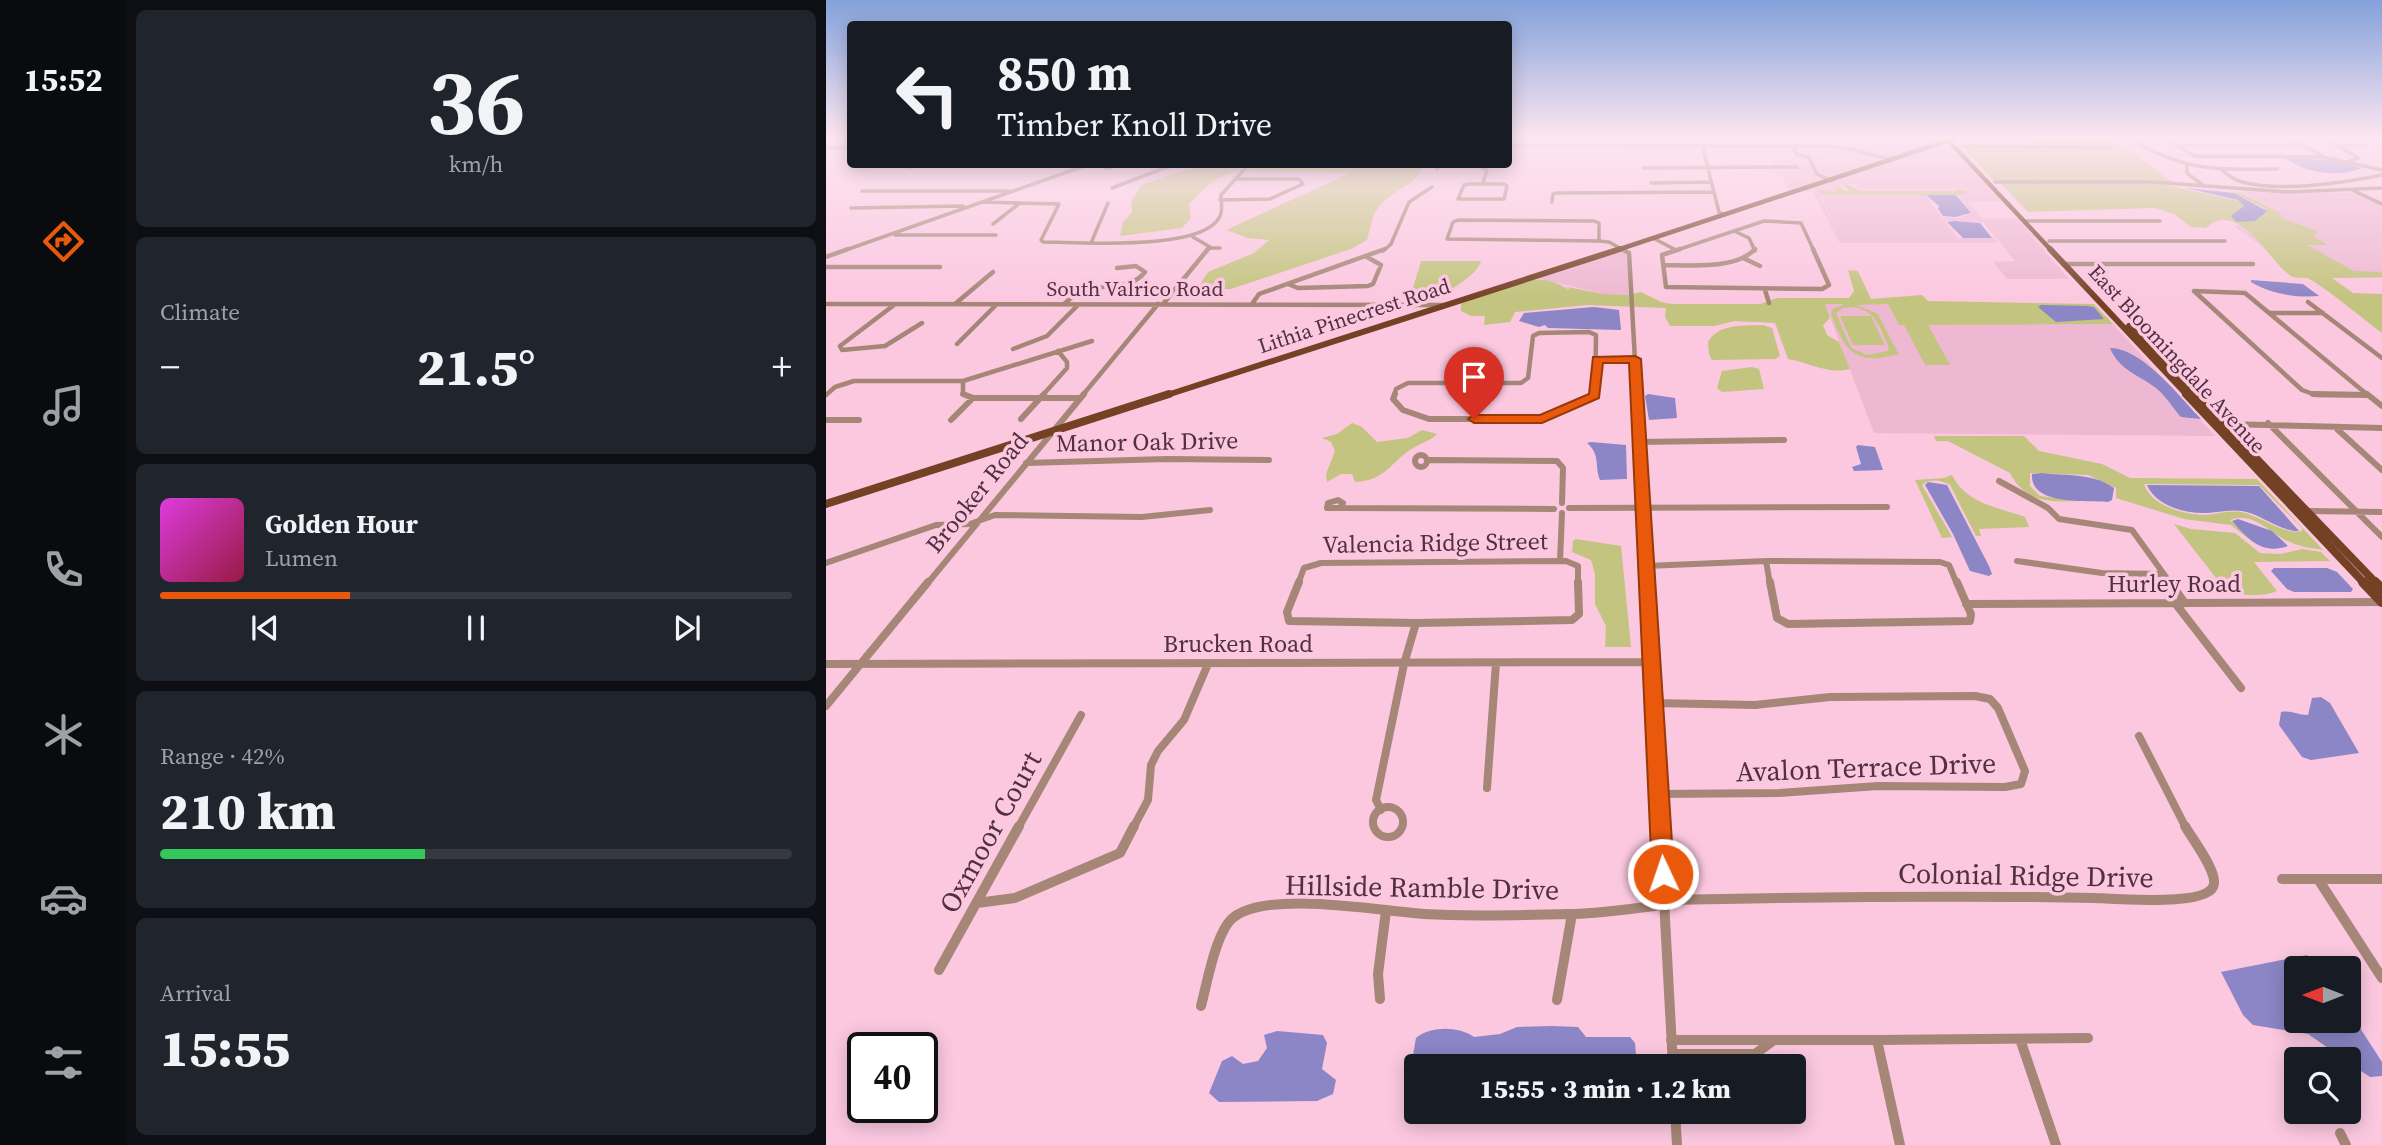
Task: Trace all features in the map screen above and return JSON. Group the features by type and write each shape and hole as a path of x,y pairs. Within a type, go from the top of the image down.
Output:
{"main road":[{"name":"Lithia Pinecrest Road","path":"826,504 1796,192"},
{"name":"East Bloomingdale Avenue","path":"1998,192 2049,241 2067,264"},
{"name":"East Bloomingdale Avenue","path":"2004,192 2027,221 2214,424 2382,602"},
{"name":"East Bloomingdale Avenue","path":"2142,344 2224,424 2382,589"},
{"path":"2214,424 2224,424"},
{"path":"2263,476 2277,479"}],"street":[{"path":"826,257 1011,192"},
{"path":"982,202 1059,204 1041,242 1153,242 1193,237 1212,227 1220,217 1220,200 1226,192"},
{"path":"1220,200 1270,199 1284,192"},
{"path":"1252,304 1258,295 1388,248 1409,202 1424,192"},
{"path":"1461,192 1458,199 1498,201 1504,199 1506,192"},
{"path":"1552,202 1553,194 1556,193 1624,192"},
{"path":"1644,192 1645,201"},
{"path":"1687,192 1689,201"},
{"path":"1714,192 1719,212 1725,215"},
{"path":"2357,192 2382,204"},
{"path":"1597,193 1598,201"},
{"path":"993,224 1020,203"},
{"path":"1090,243 1108,203"},
{"path":"851,208 970,207"},
{"path":"1220,217 1229,217"},
{"path":"1599,241 1599,223 1594,221 1458,220 1453,222 1447,239 1599,241 1629,253 1672,1054"},
{"path":"1764,221 1801,223 1829,285 1822,289 1674,289 1666,286 1662,256 1674,249 1764,221"},
{"path":"2027,221 2160,221"},
{"path":"1664,265 1722,264 1743,258 1755,251 1755,246 1749,239 1734,231"},
{"path":"890,235 996,235"},
{"path":"1193,237 1210,246 1209,248 1220,248"},
{"path":"1653,238 1674,249"},
{"path":"2049,241 2225,241"},
{"name":"Brooker Road","path":"826,706 1080,398 1209,248"},
{"path":"1287,284 1298,288 1368,286 1373,284 1381,265 1367,257"},
{"path":"1743,258 1760,266"},
{"path":"2067,264 2253,264"},
{"path":"1063,304 1079,291 1132,282 1142,277 1145,272 1136,266 1117,268"},
{"path":"826,267 940,267"},
{"path":"955,304 993,272"},
{"path":"1765,290 1769,303"},
{"path":"2368,395 2316,395 2302,390 2193,293 2198,290 2241,292 2382,406"},
{"path":"2308,302 2382,358"},
{"name":"South Valrico Road","path":"826,304 1445,303"},
{"path":"895,304 840,346 842,350 877,350 891,346 922,323"},
{"path":"957,344 997,304"},
{"path":"1013,349 1047,336 1079,304"},
{"path":"2270,313 2324,313"},
{"path":"1589,332 1596,335 1597,360 1595,396 1542,419 1429,419 1403,410 1393,399 1396,388 1408,383 1521,383 1528,378 1533,336 1539,333 1589,332"},
{"path":"826,395 835,387 854,381 963,381 1092,341"},
{"path":"1021,419 1067,368 1067,362 1058,351"},
{"path":"1597,360 1635,359"},
{"path":"963,381 963,394 973,398 1080,398"},
{"path":"951,420 973,398"},
{"path":"826,420 859,420"},
{"path":"2267,423 2382,537"},
{"path":"2224,424 2382,428"},
{"path":"2336,428 2382,470"},
{"path":"1639,442 1784,440"},
{"name":"Manor Oak Drive","path":"1026,463 1167,459 1269,460"},
{"path":"1429,460 1557,461 1563,468 1564,508 1560,561"},
{"path":"1999,481 2048,508 2059,519 2132,530 2161,574 2185,603"},
{"path":"1340,508 1554,509 1556,505 1564,508 1704,509 1887,507"},
{"path":"826,562 936,525 970,524 995,515 1142,517 1210,510"},
{"path":"2309,511 2382,512"},
{"name":"Valencia Ridge Street","path":"1560,561 1578,566 1579,614 1572,620 1416,623 1302,623 1286,618 1301,572 1313,563 1560,561"},
{"path":"1646,566 1766,561 1940,562 1949,565 1971,614 1970,621 1962,624 1788,624 1777,618 1766,561"},
{"path":"2017,561 2090,572 2161,574"},
{"name":"Hurley Road","path":"1966,604 2382,602"},
{"path":"2175,603 2241,688"},
{"path":"1381,810 1376,800 1404,664 1416,623"},
{"name":"Brucken Road","path":"826,664 1651,662"},
{"path":"1487,788 1496,663"},
{"path":"977,903 1015,898 1120,853 1148,800 1152,765 1158,751 1184,720 1208,664"},
{"name":"Avalon Terrace Drive","path":"1654,703 1755,705 1830,697 1975,696 1990,699 1998,708 2025,771 2021,784 2005,787 1878,786 1779,793 1658,794"},
{"name":"Oxmoor Court","path":"939,970 1081,715"},
{"name":"Colonial Ridge Drive","path":"1664,903 1944,895 2161,900 2204,895 2212,890 2215,881 2211,869 2180,819 2139,736"},
{"path":"2281,879 2382,879"},
{"path":"2318,879 2382,978"},
{"name":"Hillside Ramble Drive","path":"1202,1006 1221,936 1233,918 1251,909 1281,905 1356,905 1424,914 1572,914 1664,903"},
{"path":"1380,999 1378,974 1386,911"},
{"path":"1557,1000 1572,914"},
{"path":"2020,1038 2056,1145"},
{"path":"1671,1040 2088,1038"},
{"path":"1733,1040 1735,1054"},
{"path":"1755,1054 1775,1040"},
{"path":"1877,1040 1900,1145"},
{"path":"1676,1124 1677,1145"}],"shaded area":[{"path":"1813,192 1825,195 1821,199 1843,242 1822,199 1826,195 1925,195 1958,238 1994,238 1998,243 1840,243"},
{"path":"1993,192 2002,202 1968,202 1983,219 2018,219 2057,261 2023,227 2069,279 2007,279 1993,262 2015,261 1983,222 1946,221 1943,217 1956,218 1972,214 1958,195"},
{"path":"2205,192 2234,193 2267,211 2255,221 2236,222 2231,216 2244,206 2238,200"},
{"path":"2242,192 2355,193 2382,205 2382,278 2305,278 2234,226 2261,226 2279,212"},
{"path":"1926,195 1956,195 1971,213 1955,217 1943,216 1939,206"},
{"path":"1947,222 1980,223 1992,238 1963,238"},
{"path":"1622,249 1626,253 1629,295 1604,294 1537,278"},
{"path":"2251,280 2303,284 2319,296 2293,296 2275,292"},
{"path":"1825,304 1888,304 1899,325 2113,324 2215,436 1874,433"},
{"path":"1594,307 1619,310 1621,330 1548,328 1545,325 1539,327 1519,321 1524,313"},
{"path":"2038,307 2094,307 2104,319 2056,322"},
{"path":"2110,348 2135,356 2160,375 2201,419 2181,417 2150,383 2119,362"},
{"path":"1648,394 1675,398 1677,418 1649,420 1645,396"},
{"path":"1587,443 1626,445 1627,479 1600,480 1596,456"},
{"path":"1856,447 1875,447 1883,470 1854,471 1852,467 1861,464"},
{"path":"2032,474 2080,476 2106,483 2114,488 2112,500 2074,501 2049,496 2040,492 2034,484"},
{"path":"1928,482 1947,485 1992,574 1989,576 1970,571 1925,485"},
{"path":"2147,485 2259,486 2299,531 2285,529 2242,511 2203,513 2178,509 2163,503"},
{"path":"2238,519 2272,531 2288,546 2271,549 2257,544 2232,521"},
{"path":"2274,568 2327,568 2337,572 2353,589 2351,592 2294,592 2287,589 2271,571"},
{"path":"2321,697 2330,703 2359,753 2311,760 2302,757 2279,725 2281,712 2308,715 2312,698"},
{"path":"2284,960 2284,1030 2253,1025 2243,1015 2221,972"},
{"path":"1517,1027 1578,1027 1586,1037 1630,1037 1635,1043 1636,1054 1413,1054 1416,1038 1429,1031 1453,1029 1474,1037 1500,1034"},
{"path":"2361,1030 2382,1062 2382,1076 2370,1077 2361,1071 2361,1047 2327,1047 2308,1034 2302,1033 2361,1033"},
{"path":"1277,1031 1323,1035 1327,1043 1322,1069 1336,1080 1333,1094 1317,1101 1219,1102 1209,1093 1222,1061 1232,1056 1243,1064 1258,1061 1267,1048 1264,1035"}],"green space":[{"path":"1137,192 1202,192 1189,204 1191,218 1182,228 1120,236 1123,222 1132,212 1131,202"},
{"path":"1308,192 1396,192 1382,203 1374,215 1367,240 1351,249 1231,289 1197,289 1208,272 1254,253 1269,240 1248,238 1226,230"},
{"path":"1820,192 1969,192 1959,195"},
{"path":"2009,192 2200,192 2239,201 2244,206 2235,213 2266,209 2234,193 2240,192 2279,212 2284,219 2315,230 2318,233 2313,236 2328,245 2307,245 2354,271 2382,272 2382,277 2332,278 2353,293 2382,294 2382,333 2313,281 2291,276 2242,226 2230,221 2218,221 2206,228 2191,227 2174,214 2155,208 2028,212"},
{"path":"1421,261 1481,261 1472,274 1451,290 1411,295"},
{"path":"1848,270 1858,271 1871,299 1922,295 1928,301 2094,304 2113,324 1928,325 1950,365 1925,365 1904,325 1899,325 1888,304 1856,305 1878,314 1899,355 1868,358 1852,352 1838,331 1831,314 1833,309 1845,304 1825,304 1830,318 1823,325 1827,335 1839,342 1850,369 1834,370 1788,359 1775,323 1735,321 1714,326 1670,326 1665,317 1666,308 1587,305 1515,312 1510,322 1484,325 1485,316 1471,316 1461,311 1461,304 1481,295 1513,283 1535,279 1552,281 1570,290 1567,287 1604,294 1629,295 1629,298 1633,299 1633,294 1641,292 1661,302 1672,304 1760,304 1777,298 1849,298 1854,291","holes":["1843,308 1861,309 1872,316 1880,327 1889,347 1888,351 1867,355 1851,348 1836,313"]},
{"path":"1840,316 1871,316 1885,345 1853,345"},
{"path":"1763,325 1772,328 1780,356 1775,359 1712,360 1708,342 1719,331 1732,327"},
{"path":"1752,367 1759,369 1764,389 1722,392 1717,388 1722,371"},
{"path":"1352,423 1362,427 1377,442 1408,438 1422,430 1437,434 1413,448 1374,478 1355,482 1352,474 1341,474 1327,482 1326,474 1335,451 1331,442 1322,438 1337,434"},
{"path":"1934,436 2024,436 2039,451 2102,464 2130,478 2257,479 2323,550 2294,544 2247,518 2230,520 2257,545 2231,525 2184,519 2116,498 2116,488 2088,475 2030,473 2030,486 2040,496 2080,501 2040,499 2023,490 2010,473 1948,441 1936,441","holes":["2144,484 2259,485 2302,531 2280,528 2241,512 2203,515 2177,511 2153,498"]},
{"path":"1952,475 1958,485 1974,498 2025,517 2029,527 1979,529 1981,536 1976,536 1950,485 1928,481 1922,485 1952,537 1942,538 1915,480"},
{"path":"2174,524 2191,529 2235,533 2260,553 2280,554 2302,549 2321,552 2330,561 2254,562 2277,591 2259,595 2231,593 2226,591"},
{"path":"1576,539 1621,546 1631,647 1605,647 1606,626 1595,604 1595,574 1591,560 1572,552 1573,541"}],"route":[{"path":"1474,419 1542,419 1595,396 1597,360 1635,359 1663,874"}]}
